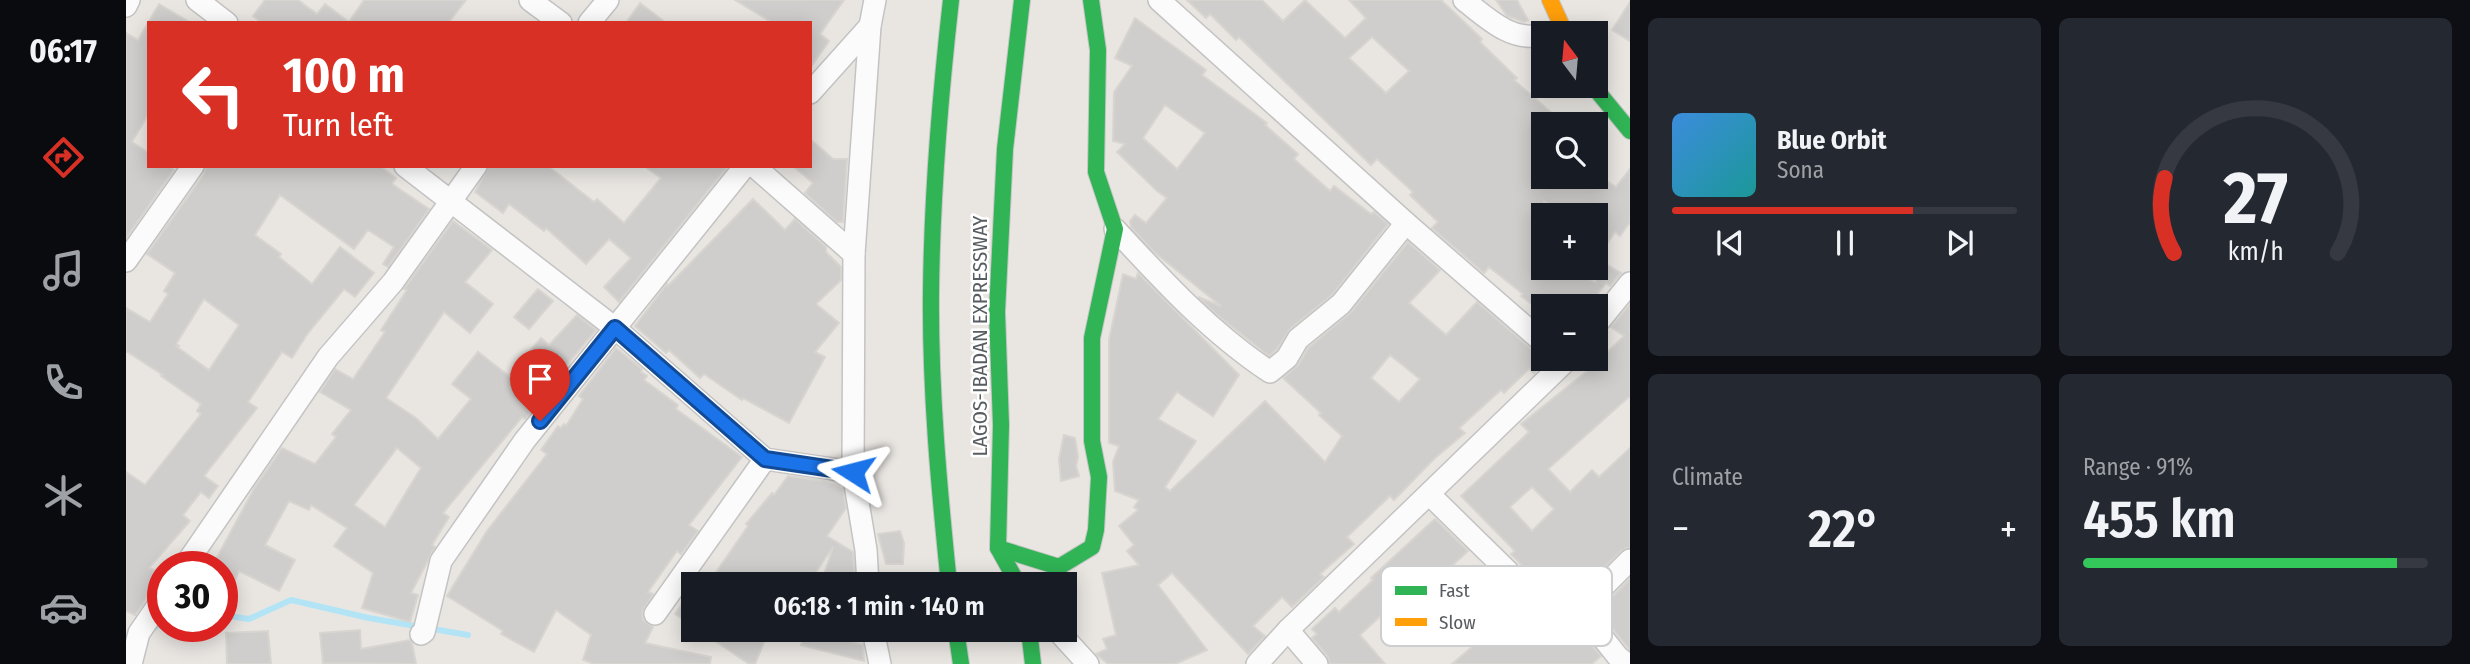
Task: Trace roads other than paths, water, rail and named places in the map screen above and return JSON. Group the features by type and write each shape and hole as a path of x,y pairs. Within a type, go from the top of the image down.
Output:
{"main road":[{"name":"LAGOS-IBADAN EXPRESSWAY","path":"948,572 935,434 931,334 938,120 951,0"},
{"name":"LAGOS-IBADAN EXPRESSWAY","path":"998,548 1002,425 997,312 1004,149 1022,0"},
{"path":"998,548 1059,567 1092,547 1096,530 1099,477 1092,441 1092,338 1115,229 1096,172 1098,50 1091,0"},
{"path":"1550,0 1553,21"},
{"path":"1603,98 1630,131"},
{"path":"998,548 1011,572"},
{"path":"958,642 961,664"},
{"path":"1030,642 1033,664"}],"street":[{"path":"126,6 129,0"},
{"path":"197,0 224,21"},
{"path":"530,0 558,21"},
{"path":"591,21 608,0"},
{"path":"867,572 853,472 854,254 870,26 876,0"},
{"path":"1159,0 1531,332"},
{"path":"1464,0 1499,28 1531,38"},
{"path":"812,91 870,26"},
{"path":"126,261 192,168"},
{"path":"408,168 615,328 765,459 853,472"},
{"path":"195,551 328,357 393,282 474,168"},
{"path":"421,634 424,632 441,561 525,440 743,168"},
{"path":"756,168 854,254"},
{"path":"1115,229 1173,292 1242,354 1270,372 1287,358 1298,340 1341,304 1406,223"},
{"path":"1608,310 1630,283"},
{"path":"1256,664 1554,371"},
{"path":"654,614 765,459"},
{"path":"1429,494 1502,566"},
{"path":"1612,578 1630,560"},
{"path":"131,664 139,633 147,621"},
{"path":"1288,630 1317,664"},
{"path":"875,642 880,664"},
{"path":"1068,642 1088,664"},
{"path":"1609,646 1627,664"}],"waterway":[{"path":"238,617 249,619 291,600 369,618 468,635"}]}
